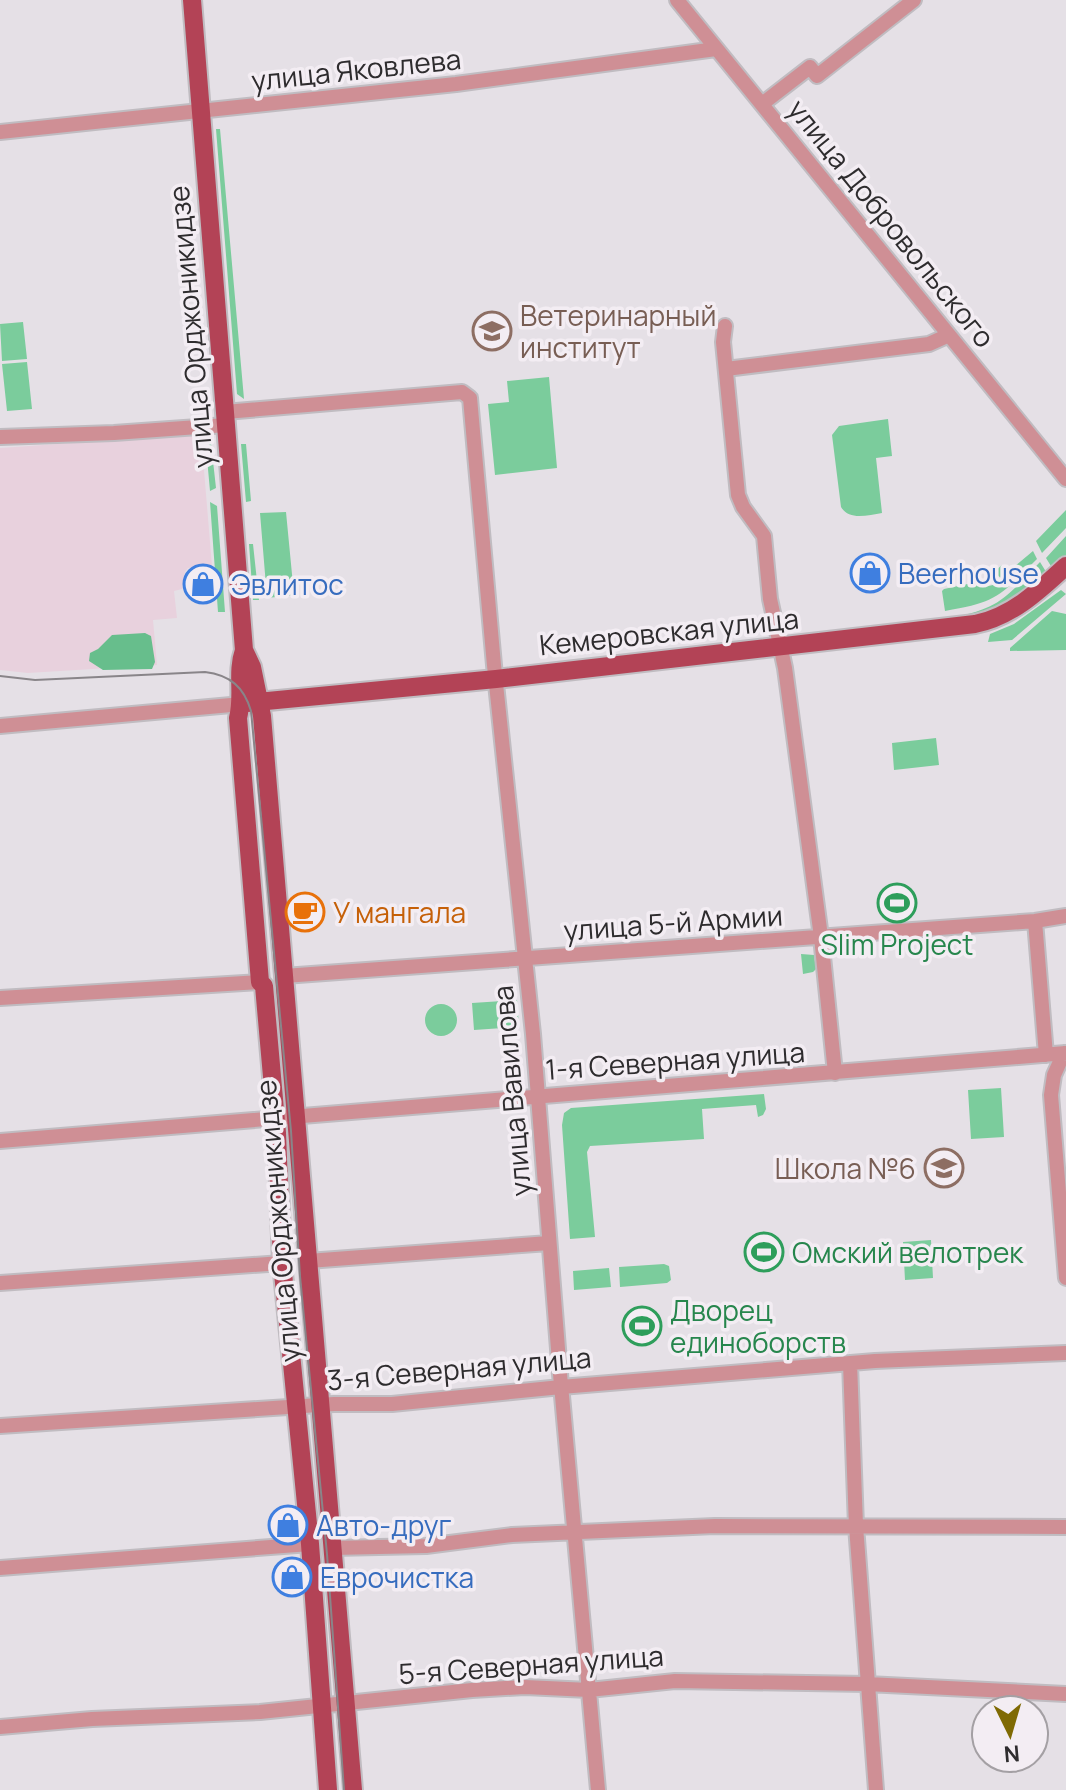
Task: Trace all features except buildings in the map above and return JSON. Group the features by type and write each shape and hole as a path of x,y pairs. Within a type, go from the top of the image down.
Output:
{"main road":[{"name":"улица Орджоникидзе","path":"192,0 244,650 239,668 250,703 284,976 353,1790"},
{"name":"Кемеровская улица","path":"250,703 496,679 985,622 1018,607 1066,566"},
{"name":"улица Орджоникидзе","path":"250,703 238,718 260,982 264,986 275,1118 282,1263 310,1544 328,1790"}],"street":[{"name":"улица Добровольского","path":"677,0 1066,479"},
{"path":"762,104 810,67 817,76 914,0"},
{"name":"улица Яковлева","path":"0,132 456,84 716,49"},
{"path":"725,326 723,342 738,495 764,536 770,599 781,646 821,937 835,1073"},
{"path":"726,369 929,344 949,335"},
{"name":"улица Вавилова","path":"225,419 462,392 470,398 538,1096 598,1790"},
{"path":"0,437 114,433 225,419"},
{"name":"Кемеровская улица","path":"0,726 250,703"},
{"name":"улица 5-й Армии","path":"284,976 1035,921 1066,916"},
{"path":"1035,921 1046,1055"},
{"path":"0,998 260,982"},
{"path":"1065,1053 1054,1075 1051,1095 1066,1278"},
{"name":"1-я Северная улица","path":"0,1141 1065,1053"},
{"path":"308,1261 549,1243"},
{"path":"0,1283 282,1263"},
{"path":"1066,1353 1066,1363"},
{"name":"3-я Северная улица","path":"0,1426 320,1405 392,1404 850,1363 1066,1353"},
{"path":"850,1363 856,1526 876,1790"},
{"path":"332,1548 426,1546 512,1535 715,1526 1066,1527"},
{"path":"0,1568 310,1544"},
{"name":"5-я Северная улица","path":"0,1727 92,1719 260,1712 472,1690 525,1687 589,1690 675,1681 867,1684 1066,1694"}],"shaded area":[{"path":"201,434 212,566 188,568 185,572 182,589 174,591 177,618 153,620 157,665 28,673 0,670 0,448"}],"green space":[{"path":"216,129 220,129 244,399 237,394"},
{"path":"23,322 27,359 2,361 0,324"},
{"path":"27,362 32,409 7,411 2,364"},
{"path":"549,377 557,468 495,475 488,404 509,402 507,381"},
{"path":"888,419 892,456 876,458 882,513 849,514 841,507 832,435 839,426"},
{"path":"211,443 216,488 210,491 206,447"},
{"path":"241,444 246,444 251,501 246,502"},
{"path":"210,502 217,506 225,612 218,612"},
{"path":"1066,510 1066,528 1042,553 1036,541"},
{"path":"286,512 294,595 267,598 260,513"},
{"path":"1066,536 1066,557 1054,571 1046,558"},
{"path":"249,544 253,544 259,600 253,600"},
{"path":"1033,551 1037,559 997,596 945,611 944,589 977,582 993,585 1002,579 994,572 1002,565 1009,571"},
{"path":"1040,562 1048,575 990,611 976,616 945,619 989,607 999,601"},
{"path":"1061,590 1066,594 1012,640 988,642 990,634 1014,624"},
{"path":"1052,611 1066,614 1066,650 1010,651 1010,648"},
{"path":"145,633 151,636 155,662 152,669 103,670 89,661 90,653 112,635"},
{"path":"936,738 939,765 894,770 892,743"},
{"path":"801,954 814,955 816,969 813,972 803,974"},
{"path":"517,1000 519,1027 474,1030 472,1003"},
{"path":"441,1004 452,1009 457,1020 452,1031 441,1036 430,1031 425,1020 430,1009"},
{"path":"1001,1088 1004,1137 971,1139 968,1090"},
{"path":"764,1094 766,1109 758,1117 756,1105 702,1109 704,1139 590,1146 587,1152 595,1237 570,1239 562,1125 564,1113 571,1108"},
{"path":"931,1240 933,1278 905,1280 903,1242"},
{"path":"669,1266 671,1280 667,1283 620,1287 619,1267"},
{"path":"609,1268 611,1287 574,1290 573,1271"}],"tram line":[{"path":"0,676 35,680 205,672 222,676 235,684 251,711 291,1131 300,1276 327,1554 344,1790"}],"place":[{"name":"Ветеринарный институт","path":"492,331"},
{"name":"Beerhouse","path":"870,573"},
{"name":"Эвлитос","path":"203,584"},
{"name":"Slim Project","path":"897,903"},
{"name":"У мангала","path":"305,912"},
{"name":"Школа №6","path":"944,1168"},
{"name":"Омский велотрек","path":"764,1252"},
{"name":"Дворец единоборств","path":"642,1326"},
{"name":"Авто-друг","path":"288,1525"},
{"name":"Еврочистка","path":"292,1577"}]}
